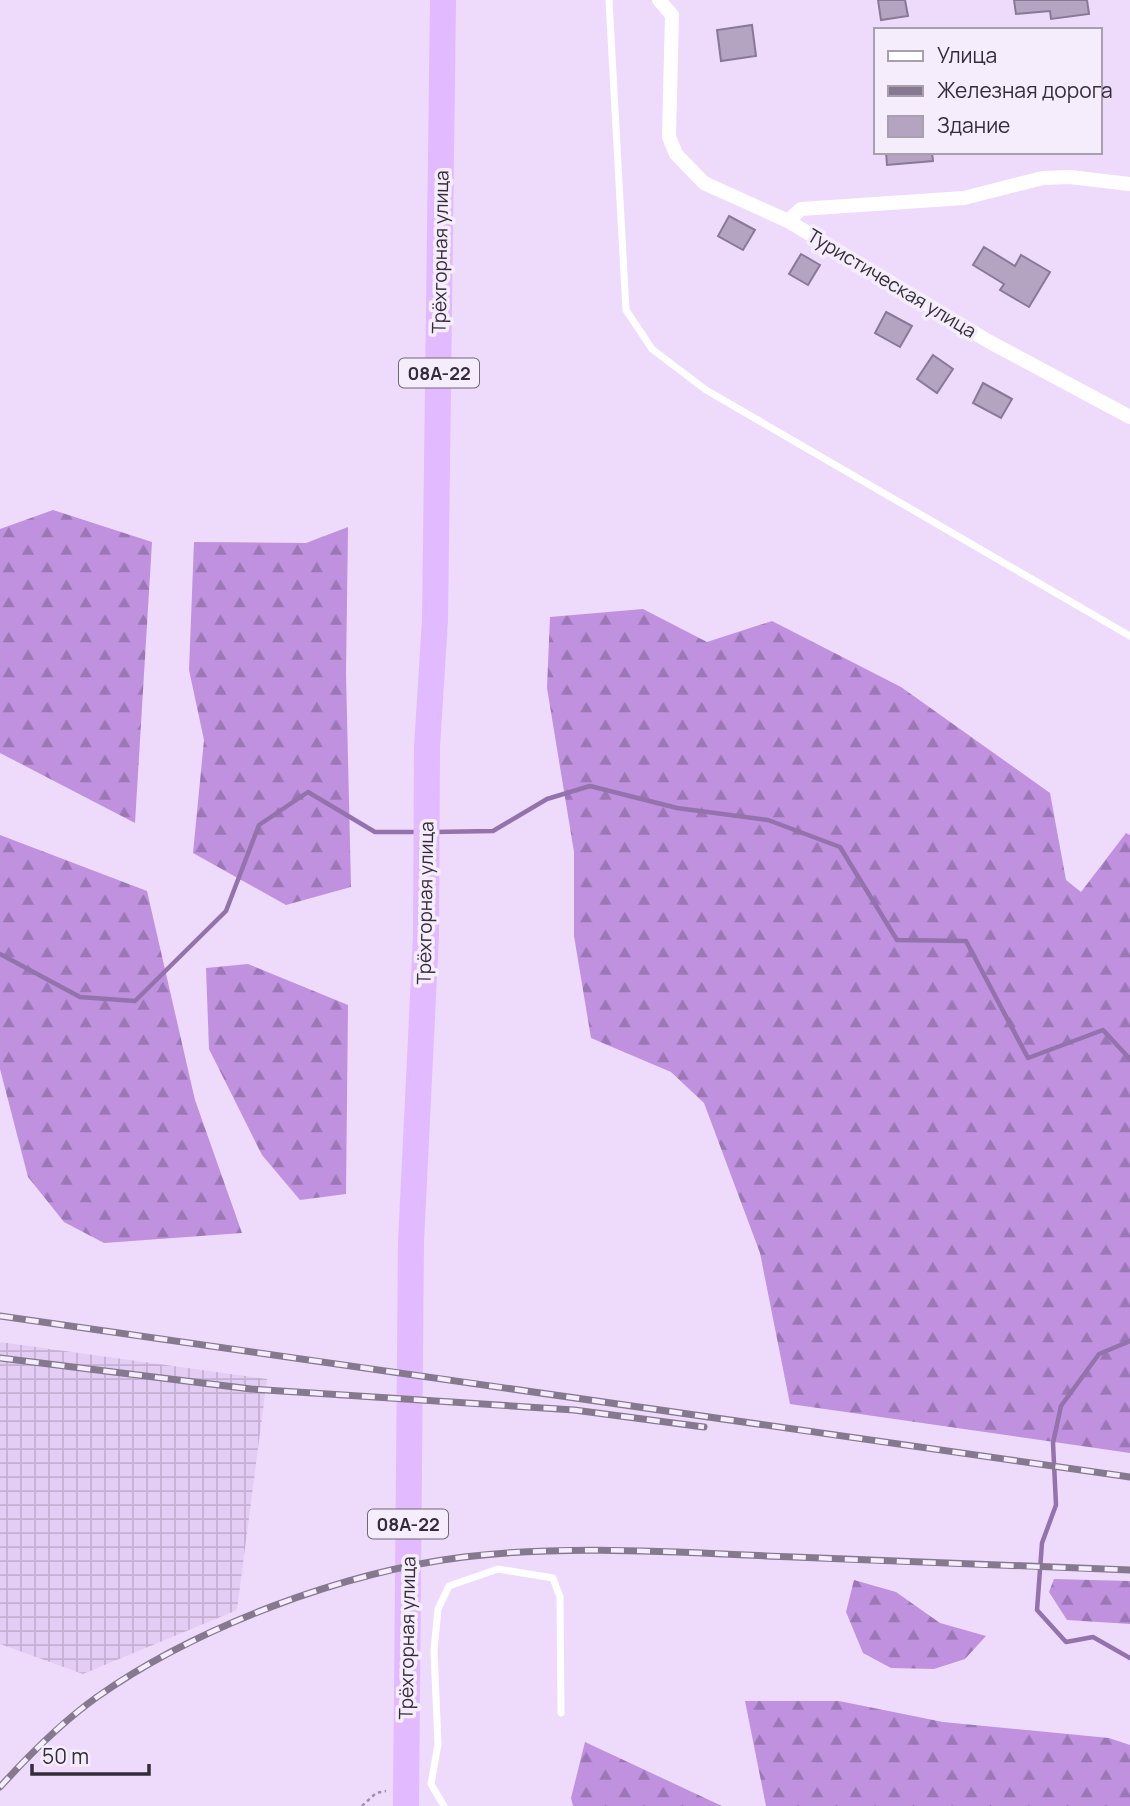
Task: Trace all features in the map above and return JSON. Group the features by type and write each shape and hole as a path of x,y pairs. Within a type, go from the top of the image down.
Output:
{"highway":[{"name":"Трёхгорная улица","path":"406,1806 411,1242 426,935 427,747 435,620 443,0"}],"street":[{"name":"Туристическая улица","path":"659,0 672,15 669,137 676,154 704,183 788,221 988,341 1130,418"},
{"path":"788,221 801,209 964,198 1042,178 1070,177 1130,184"}],"lane":[{"path":"609,0 626,310 652,349 706,390 1130,636"},
{"path":"444,1806 431,1784 438,1744 434,1650 438,1609 449,1586 498,1569 553,1578 560,1597 561,1713"}],"shaded area":[{"path":"0,1342 267,1379 237,1610 83,1674 0,1644"}],"green space":[{"path":"53,510 152,542 135,823 0,753 0,529"},
{"path":"348,527 346,674 351,887 286,905 193,853 204,740 189,670 194,542 306,543"},
{"path":"643,609 707,642 772,621 901,687 1050,793 1066,880 1081,892 1126,833 1130,835 1130,1453 790,1404 760,1253 704,1103 671,1072 591,1038 574,936 574,852 547,688 550,617"},
{"path":"0,835 147,891 195,1100 242,1233 104,1243 64,1222 28,1177 0,1069"},
{"path":"248,964 348,1005 346,1194 300,1200 262,1155 209,1049 206,968"},
{"path":"1054,1579 1130,1581 1130,1624 1067,1620 1049,1592"},
{"path":"854,1580 896,1592 940,1623 986,1636 965,1659 934,1669 891,1668 863,1653 846,1612"},
{"path":"745,1701 839,1701 943,1722 1109,1738 1130,1745 1130,1806 766,1806"},
{"path":"585,1742 722,1806 573,1806 571,1798"}],"building":[{"path":"878,0 905,0 908,16 881,20"},
{"path":"1014,0 1087,0 1089,14 1051,19 1050,11 1016,14"},
{"path":"752,25 756,56 721,61 717,30"},
{"path":"886,154 932,154 933,161 887,165"},
{"path":"729,216 755,230 743,250 718,236"},
{"path":"984,247 1015,266 1021,255 1050,272 1029,307 1000,290 1004,284 973,265"},
{"path":"801,254 820,265 808,285 789,274"},
{"path":"886,312 912,326 900,347 875,333"},
{"path":"933,355 953,369 937,393 917,379"},
{"path":"983,383 1012,399 1001,418 973,403"}],"waterway":[{"path":"434,832 493,831 547,799 590,786 677,808 768,820 840,847 897,940 966,941 1028,1058 1103,1030 1130,1059"},
{"path":"0,954 80,997 135,1001 226,911 259,825 308,792 375,832 419,832"},
{"path":"1130,1341 1099,1354 1061,1406 1053,1443 1056,1505 1042,1543 1037,1610 1066,1642 1093,1637 1130,1658"}],"railway":[{"path":"0,1316 1130,1477"},
{"path":"0,1358 251,1389 574,1410 704,1427"},
{"path":"0,1787 71,1717 136,1672 179,1648 272,1606 321,1589 418,1564 504,1553 586,1550 1130,1570"}]}
